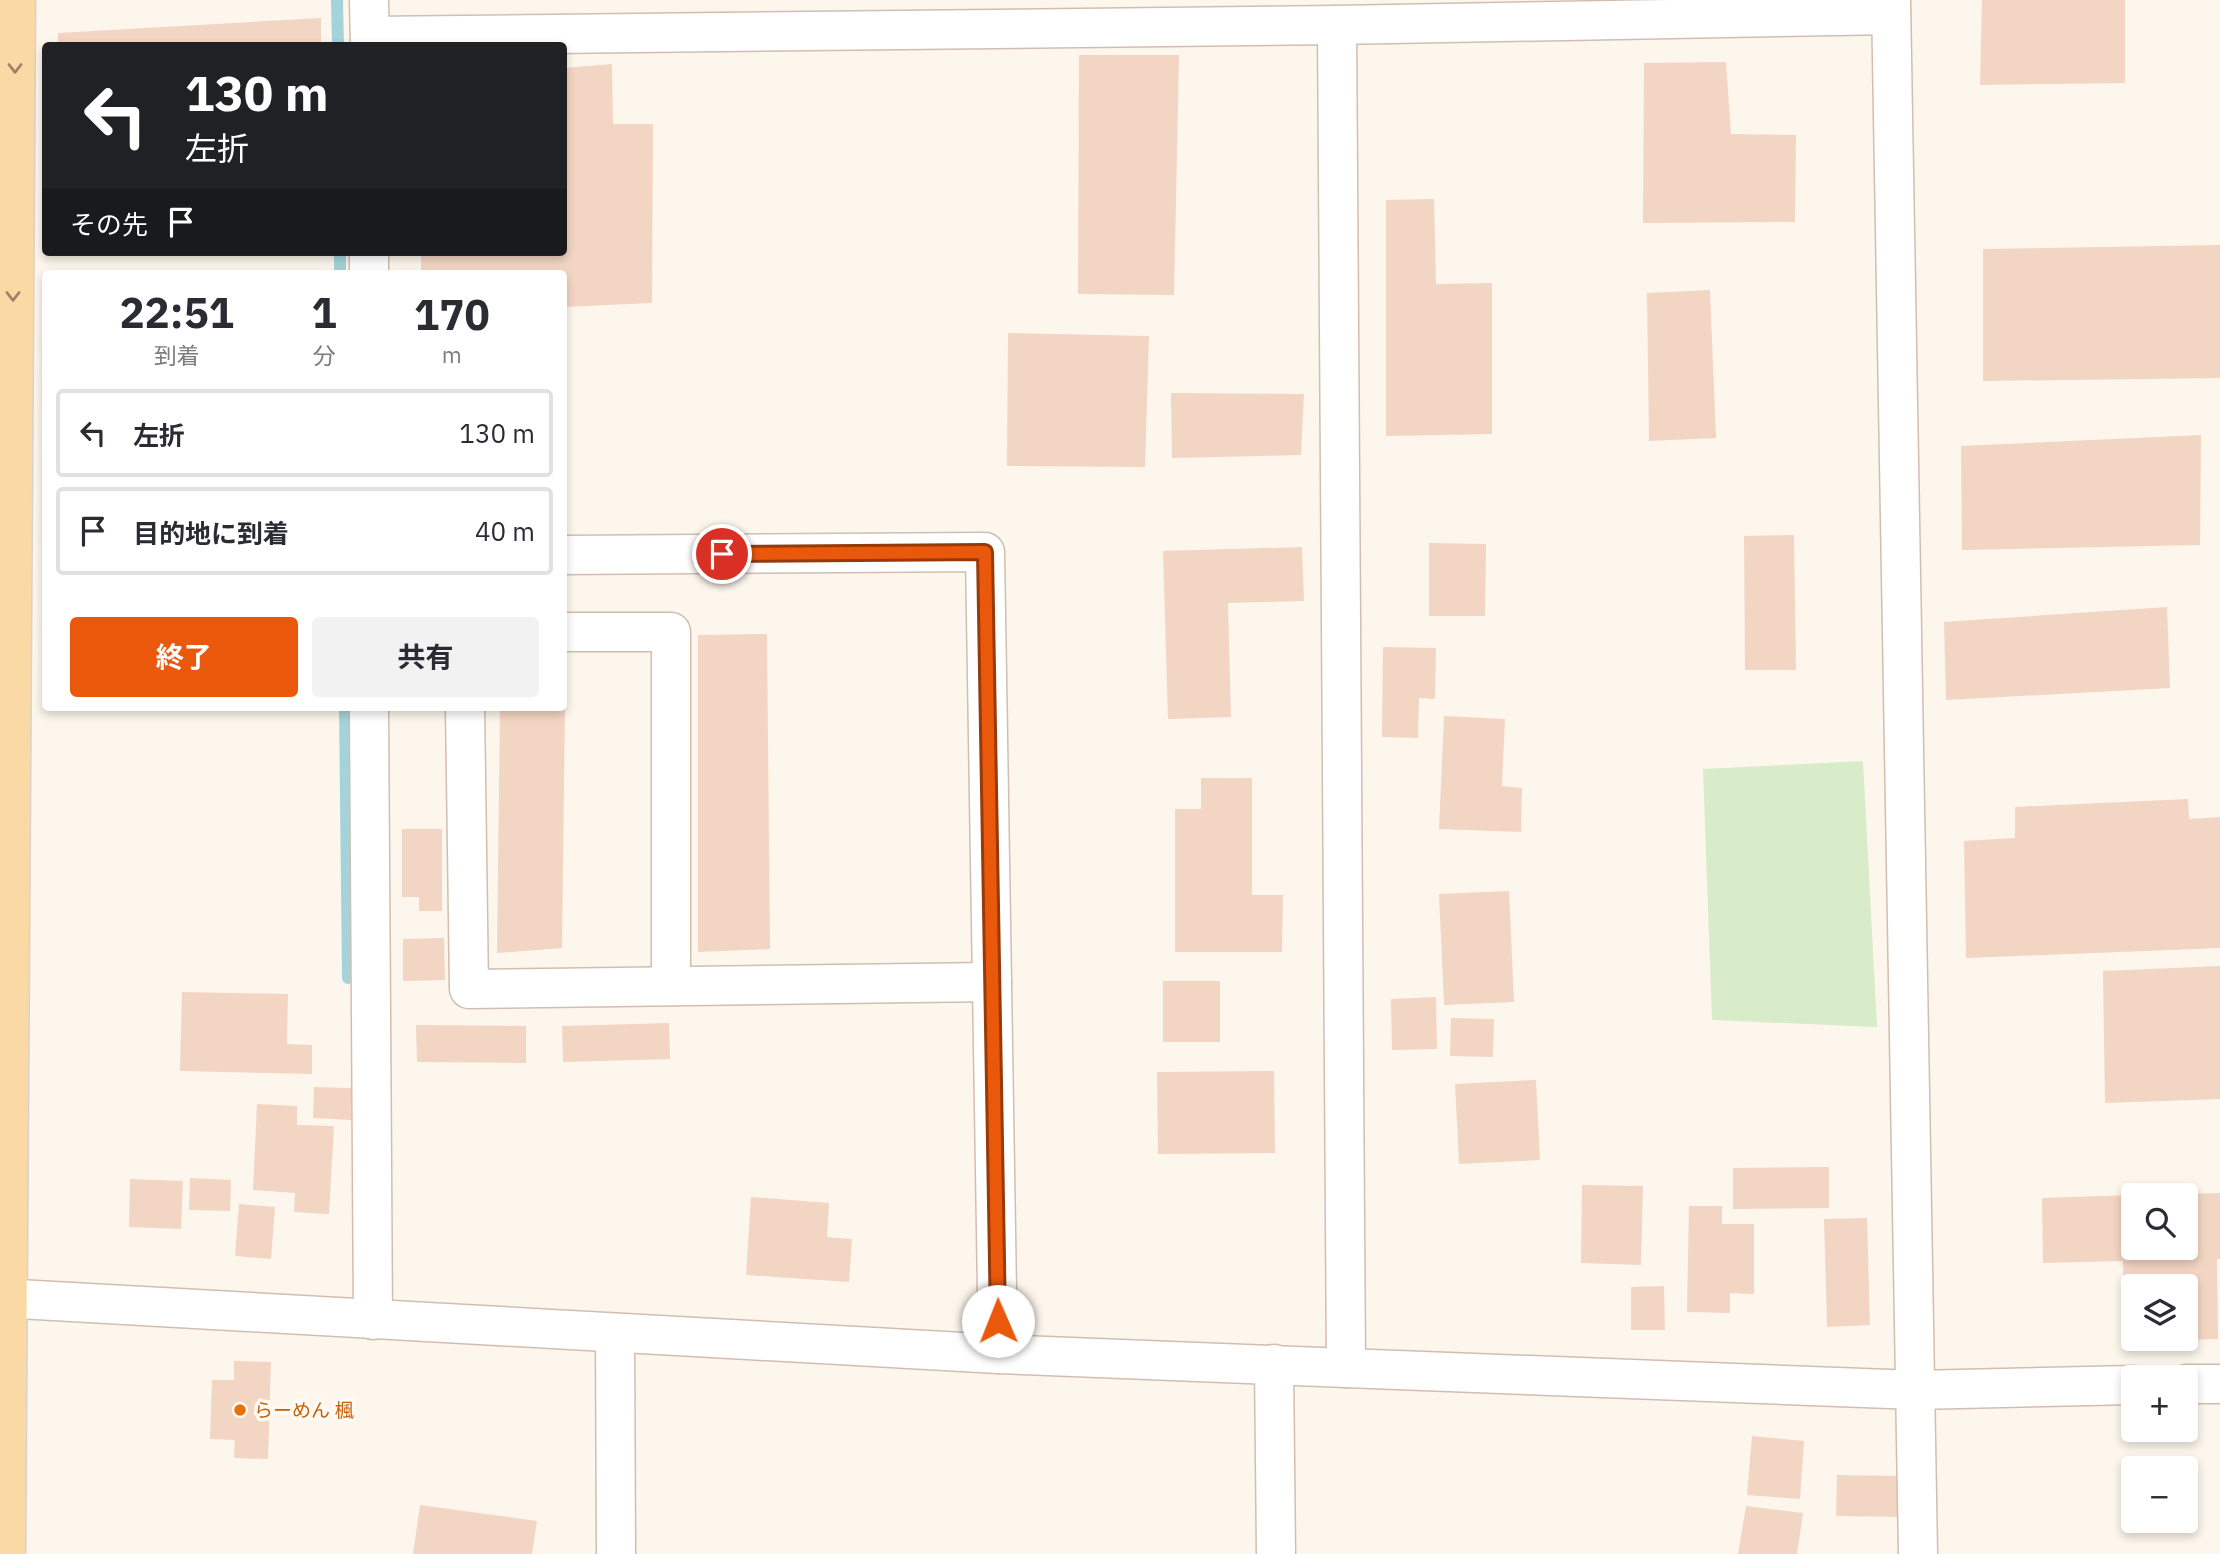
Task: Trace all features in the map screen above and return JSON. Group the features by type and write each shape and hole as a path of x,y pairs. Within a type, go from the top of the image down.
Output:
{"main road":[{"path":"6,1554 3,1299 16,0"}],"street":[{"path":"369,27 1337,25 1891,8 1918,1554"},
{"path":"1337,25 1346,1368"},
{"path":"567,555 985,552 998,1354"},
{"path":"567,632 671,632 671,986"},
{"path":"369,711 373,1320"},
{"path":"465,711 469,989 992,982"},
{"path":"3,1299 998,1354 1916,1390 2121,1385"},
{"path":"615,1333 617,1554"},
{"path":"1274,1364 1276,1554"},
{"path":"2198,1384 2220,1384"}],"green space":[{"path":"1863,761 1877,1027 1712,1020 1703,769"}],"building":[{"path":"1982,0 2125,0 2125,83 1980,85"},
{"path":"321,18 321,42 58,42 58,33"},
{"path":"1079,55 1179,55 1174,295 1078,294"},
{"path":"1726,62 1731,134 1796,135 1795,222 1643,223 1644,63"},
{"path":"612,64 613,124 653,124 652,303 567,307 567,270 421,270 421,256 567,256 567,68"},
{"path":"1434,199 1436,284 1492,283 1492,434 1386,436 1386,200"},
{"path":"2220,245 2220,378 1983,381 1983,249"},
{"path":"1710,290 1716,438 1649,441 1647,293"},
{"path":"1008,333 1149,336 1145,467 1007,466"},
{"path":"1171,393 1304,394 1301,455 1172,458"},
{"path":"2201,435 2200,545 1962,550 1961,446"},
{"path":"1794,535 1796,670 1745,670 1744,536"},
{"path":"1429,543 1486,544 1485,616 1429,616"},
{"path":"1302,547 1304,601 1228,603 1231,717 1168,719 1163,551"},
{"path":"2167,607 2170,688 1946,700 1944,622"},
{"path":"767,634 770,949 698,952 698,635"},
{"path":"1383,647 1436,648 1435,699 1419,698 1418,738 1382,737"},
{"path":"500,711 565,711 562,948 497,953"},
{"path":"1444,716 1505,719 1502,786 1522,788 1521,832 1439,829"},
{"path":"1201,778 1252,778 1252,895 1283,895 1282,952 1175,952 1175,809 1201,809"},
{"path":"2188,799 2189,819 2220,817 2220,948 1966,958 1964,841 2015,838 2015,807"},
{"path":"402,829 442,829 442,911 419,911 419,897 402,897"},
{"path":"1509,891 1514,1002 1444,1005 1439,894"},
{"path":"444,938 445,980 403,981 403,939"},
{"path":"2220,966 2220,1099 2105,1103 2103,971"},
{"path":"1163,981 1220,981 1220,1042 1163,1042"},
{"path":"182,992 288,994 287,1044 312,1045 312,1074 180,1071"},
{"path":"1436,997 1437,1049 1392,1050 1391,999"},
{"path":"1451,1018 1494,1019 1493,1057 1450,1056"},
{"path":"669,1023 670,1059 563,1062 562,1026"},
{"path":"416,1025 526,1026 526,1063 417,1062"},
{"path":"1274,1071 1275,1153 1158,1154 1157,1072"},
{"path":"1536,1080 1540,1160 1459,1164 1455,1084"},
{"path":"314,1087 352,1088 351,1120 313,1118"},
{"path":"257,1104 297,1106 297,1125 334,1126 329,1214 294,1212 295,1193 253,1190"},
{"path":"1829,1167 1829,1208 1733,1209 1733,1168"},
{"path":"190,1178 231,1180 230,1211 189,1210"},
{"path":"130,1179 183,1181 181,1229 129,1227"},
{"path":"1582,1185 1643,1186 1641,1265 1581,1263"},
{"path":"2220,1193 2218,1339 2198,1340 2198,1274 2123,1274 2123,1261 2043,1263 2042,1198 2121,1195 2121,1260 2198,1260 2198,1194"},
{"path":"751,1197 829,1203 827,1237 852,1239 849,1282 746,1275"},
{"path":"239,1204 275,1207 271,1259 235,1256"},
{"path":"1689,1206 1722,1206 1722,1224 1754,1224 1754,1294 1730,1293 1730,1313 1687,1312"},
{"path":"1867,1218 1870,1325 1827,1327 1824,1219"},
{"path":"1664,1286 1665,1330 1631,1330 1631,1287"},
{"name":"らーめん 楓","path":"234,1361 271,1362 268,1459 234,1458 235,1440 210,1439 212,1380 234,1380"},
{"path":"1752,1436 1804,1441 1800,1499 1747,1495"},
{"path":"1837,1475 1902,1476 1901,1517 1836,1516"},
{"path":"420,1505 537,1521 532,1554 413,1554"},
{"path":"1746,1506 1803,1513 1797,1554 1738,1554"}],"waterway":[{"path":"337,0 338,42"},
{"path":"340,256 340,270"},
{"path":"345,711 348,978"}],"place":[{"name":"らーめん 楓","path":"240,1410"}],"route":[{"path":"722,554 985,552 998,1321"}]}
